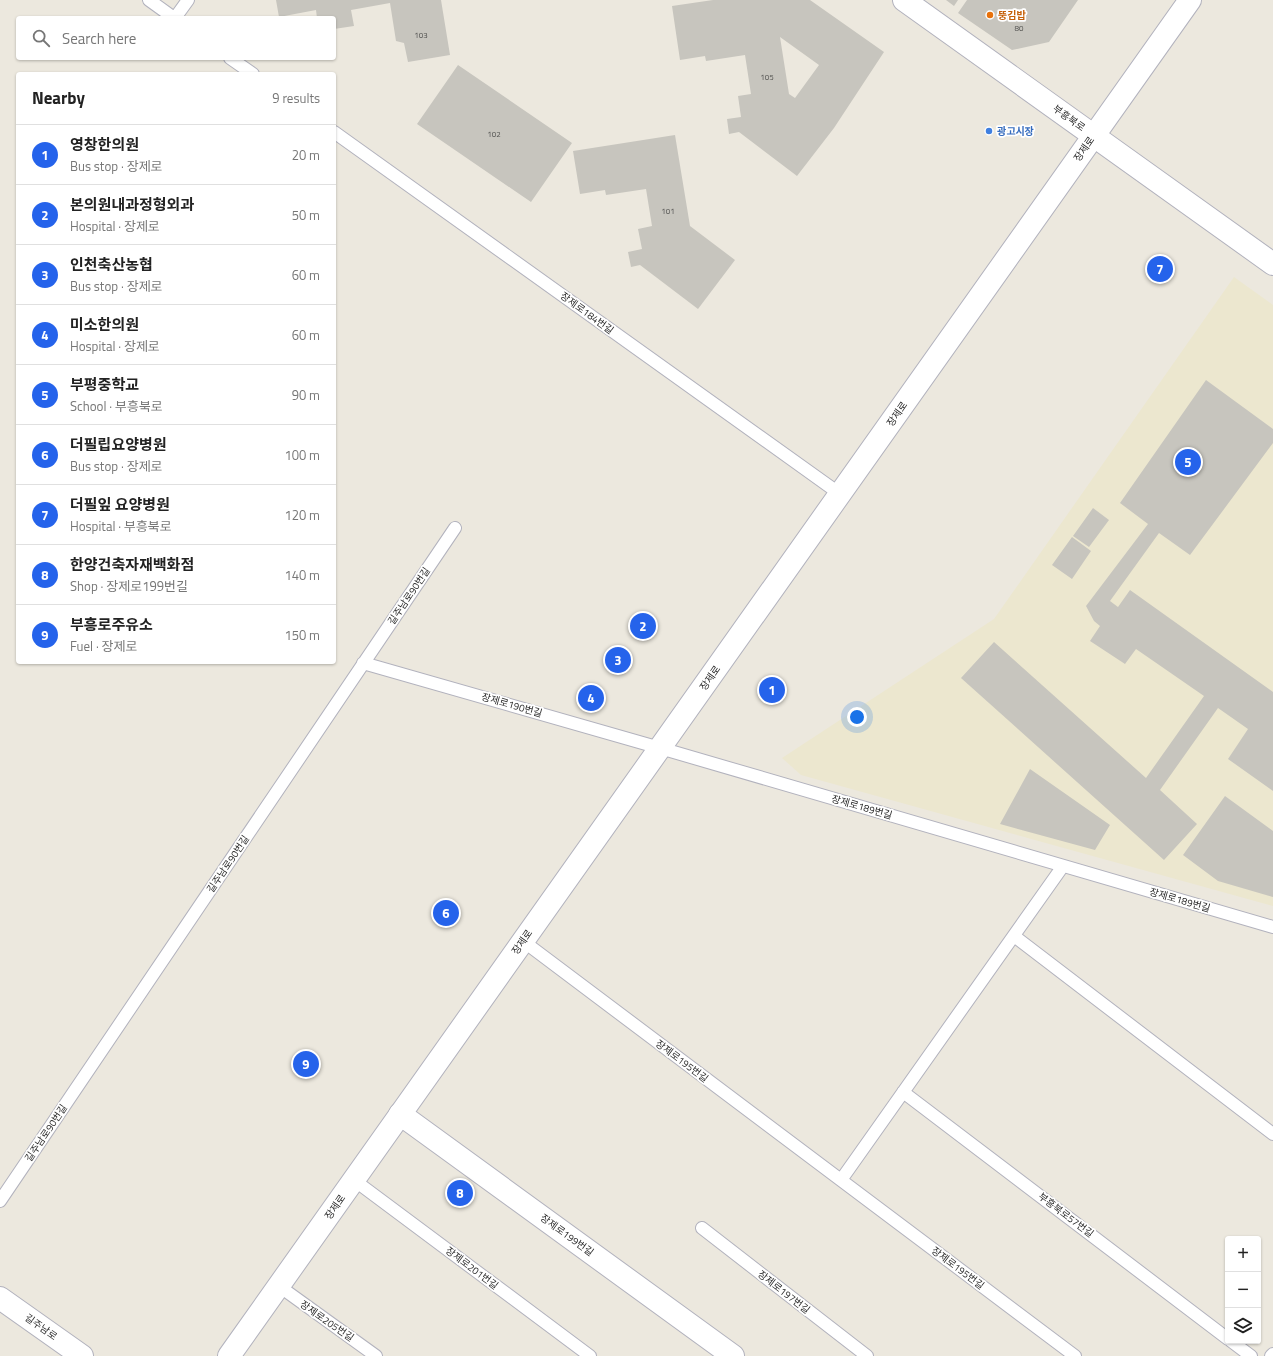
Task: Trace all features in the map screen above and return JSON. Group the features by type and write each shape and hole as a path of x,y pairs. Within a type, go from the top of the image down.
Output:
{"main road":[{"name":"부흥북로","path":"904,0 1273,264"},
{"name":"장제로","path":"229,1356 1190,0"},
{"name":"장제로199번길","path":"400,1114 733,1356"},
{"name":"길주남로","path":"0,1298 82,1356"}],"lane":[{"path":"149,0 172,16"},
{"path":"176,16 188,0"},
{"path":"233,60 250,72"},
{"name":"장제로184번길","path":"336,133 840,494"},
{"name":"길주남로90번길","path":"0,1201 455,528"},
{"name":"장제로190번길","path":"363,663 660,748"},
{"name":"장제로189번길","path":"660,748 1273,927"},
{"path":"841,1180 1063,866"},
{"path":"1014,936 1273,1134"},
{"name":"장제로195번길","path":"523,941 1075,1356"},
{"name":"부흥북로57번길","path":"903,1092 1225,1337"},
{"name":"장제로201번길","path":"354,1180 590,1356"},
{"name":"장제로197번길","path":"702,1228 867,1356"},
{"name":"장제로205번길","path":"279,1286 376,1356"},
{"path":"1235,1344 1251,1356"}],"shaded area":[{"path":"1234,277 1273,305 1273,906 801,775 782,758 994,619"}],"building":[{"path":"276,0 441,0 450,55 408,62 404,43 396,41 390,3 351,10 354,26 336,29 336,16 317,16 316,10 279,16"},
{"path":"713,0 810,0 884,52 834,128 797,176 739,132 729,134 727,119 741,117 738,96 751,94 745,55 706,61 705,56 680,60 672,6","holes":["780,37 819,65 795,98 789,94"]},
{"path":"946,0 958,0 954,6"},
{"path":"967,0 1078,0 1049,42 1012,50 958,13"},
{"path":"458,65 572,143 531,202 417,124"},
{"path":"675,135 690,226 735,260 698,309 640,265 631,267 628,252 642,249 638,229 652,226 646,189 606,195 605,190 580,194 573,151"},
{"path":"1206,380 1273,429 1273,443 1190,555 1159,533 1110,601 1118,607 1130,590 1273,692 1273,791 1228,759 1248,729 1218,708 1160,790 1197,824 1164,860 961,678 994,642 1146,778 1204,696 1136,649 1125,664 1090,641 1100,626 1094,621 1086,606 1148,524 1120,503"},
{"path":"1093,508 1109,520 1089,547 1073,536"},
{"path":"1072,537 1091,551 1072,579 1052,565"},
{"path":"1030,769 1110,825 1095,850 1000,824"},
{"path":"1225,796 1273,831 1273,897 1218,881 1183,855"}],"place":[{"name":"뚱김밥","path":"990,15"},
{"name":"광고시장","path":"989,131"},
{"name":"더필잎 요양병원","path":"1160,269"},
{"name":"부평중학교","path":"1188,462"},
{"name":"본의원내과정형외과","path":"643,626"},
{"name":"인천축산농협","path":"618,660"},
{"name":"영창한의원","path":"772,690"},
{"name":"미소한의원","path":"591,698"},
{"name":"더필립요양병원","path":"446,913"},
{"name":"부흥로주유소","path":"306,1064"},
{"name":"한양건축자재백화점","path":"460,1193"}]}
